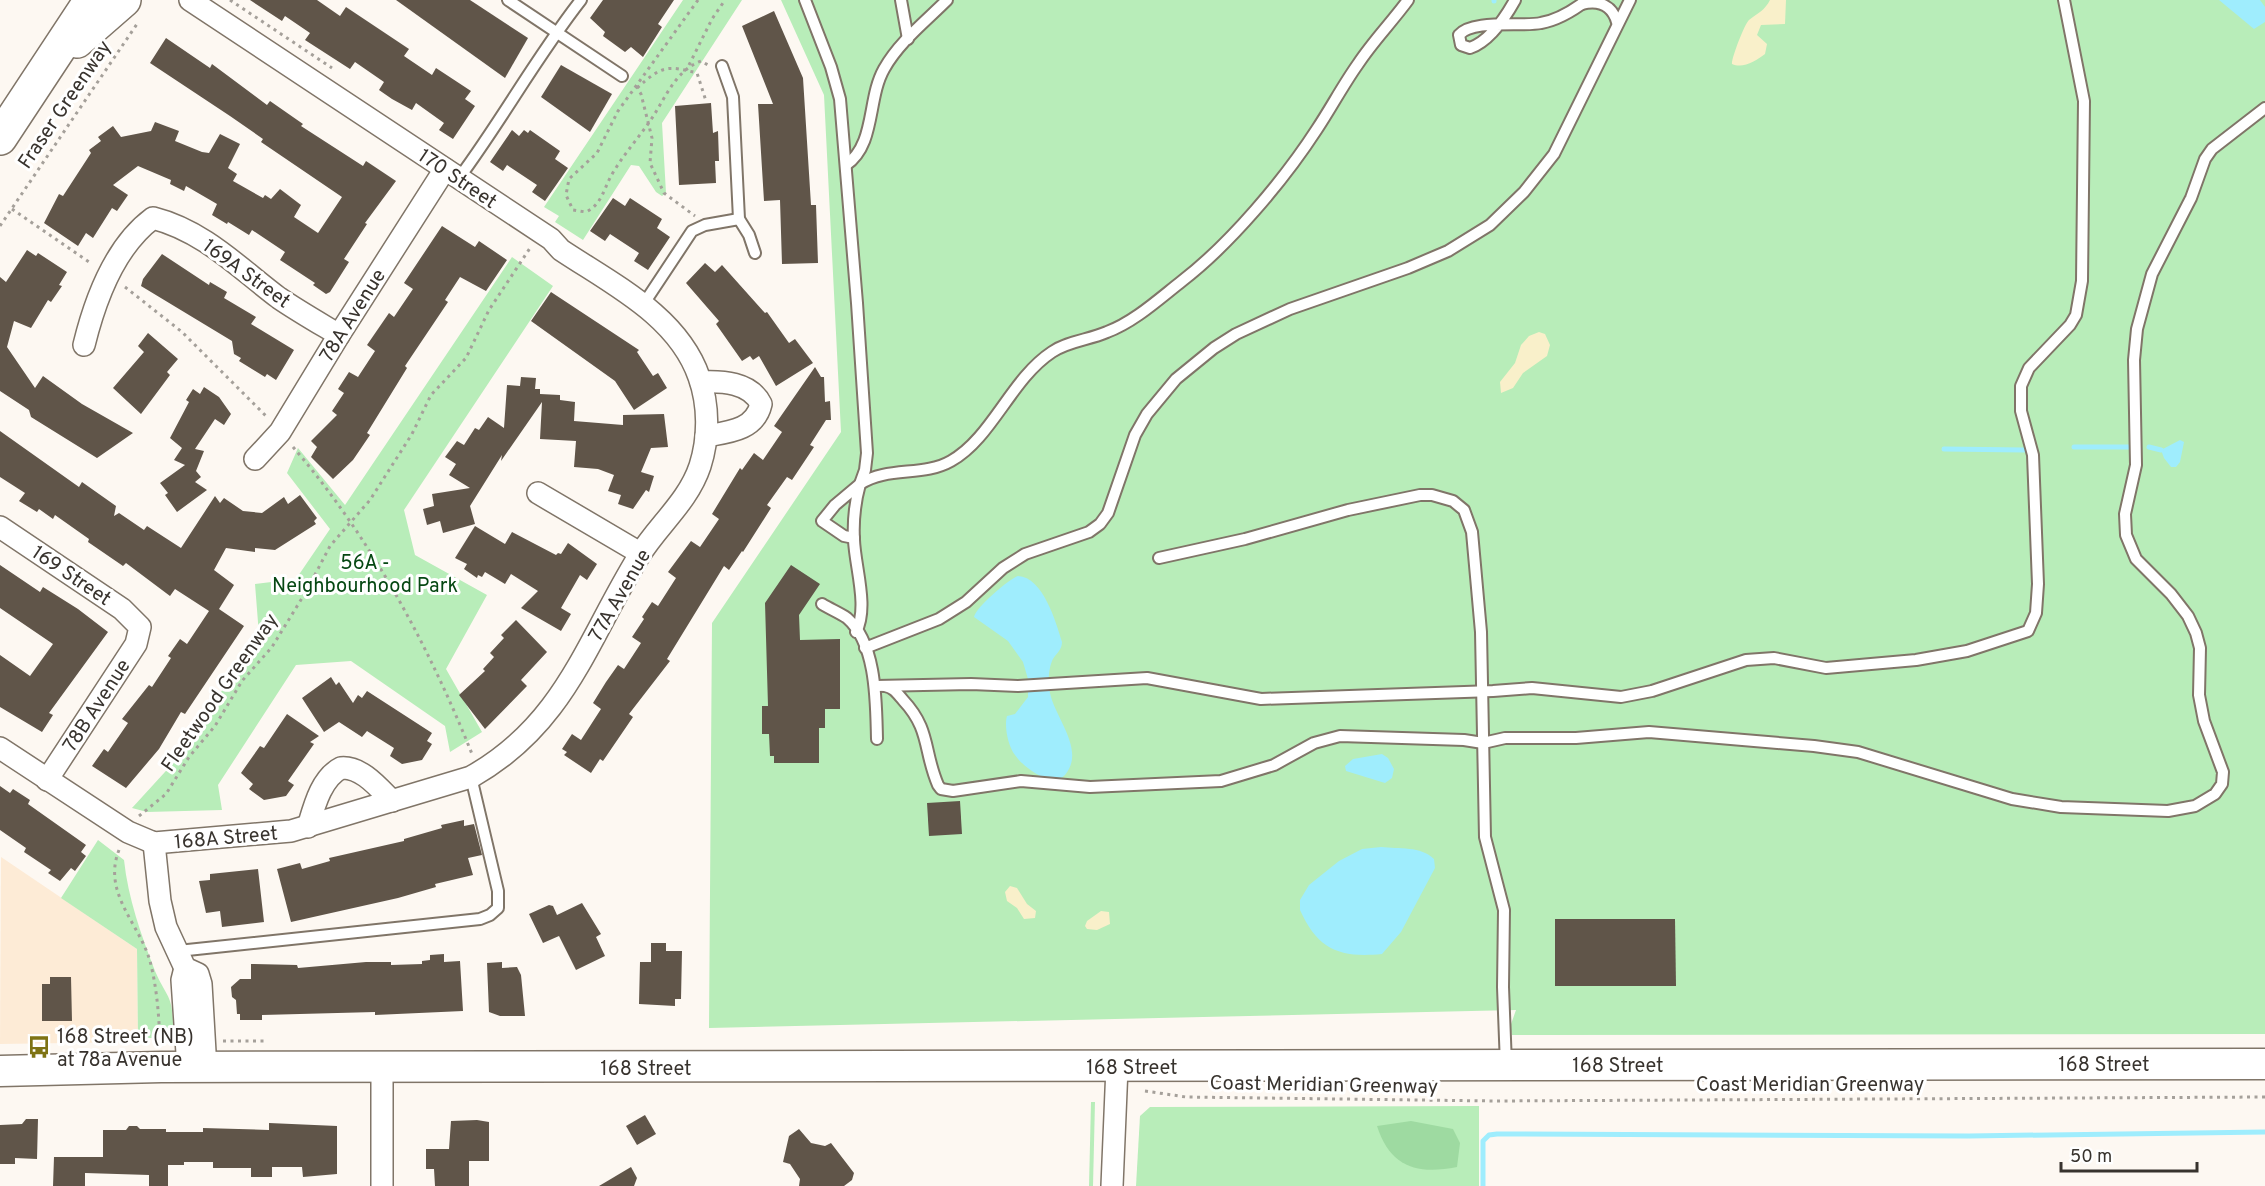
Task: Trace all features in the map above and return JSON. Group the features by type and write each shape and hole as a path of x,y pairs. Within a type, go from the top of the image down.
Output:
{"main road":[{"path":"0,138 91,0"},
{"path":"44,70 133,8"},
{"name":"168 Street","path":"0,1071 197,1068 2265,1064"}],"street":[{"name":"170 Street","path":"190,0 452,173 643,305 670,327 681,341 701,382"},
{"name":"78A Avenue","path":"255,459 280,432 339,335 452,173"},
{"name":"169A Street","path":"84,345 93,309 109,275 136,234 153,218 174,225 224,252 277,296 339,335"},
{"name":"77A Avenue","path":"473,769 510,750 549,712 576,672 640,554 692,485 700,466 706,436 705,404 701,382"},
{"path":"701,382 737,384 756,396 761,404 758,414 746,427 706,436"},
{"path":"538,493 640,554"},
{"name":"169 Street","path":"0,527 122,609 140,627"},
{"name":"78B Avenue","path":"47,780 136,644 140,627"},
{"name":"168A Street","path":"0,748 128,832 154,843 291,831 392,801 473,769"},
{"path":"308,827 316,800 331,776 341,768 352,769 375,783 392,801"},
{"path":"154,843 162,914 181,959 182,980 197,1068"},
{"path":"1112,1186 1117,1067"},
{"path":"382,1068 382,1186"}],"lane":[{"path":"508,0 622,76"},
{"path":"452,173 542,56 555,32 581,0"},
{"path":"805,0 831,67 840,99 846,165 867,453 860,484 854,538 860,602 860,624 856,632"},
{"path":"901,0 908,39"},
{"path":"846,165 860,153 865,142 873,93 885,67 908,39 947,0"},
{"path":"854,538 843,536 822,520 840,500 860,484 889,473 930,468 952,461 981,433 1018,385 1052,351 1107,332 1128,322 1184,280 1233,233 1297,156 1356,66 1408,0"},
{"path":"1515,0 1497,26 1528,25 1560,17 1585,2 1607,6 1615,14 1617,22"},
{"path":"1515,0 1517,17 1528,25"},
{"path":"865,648 939,620 966,602 1003,568 1025,554 1082,535 1100,524 1108,513 1135,435 1147,414 1176,379 1214,348 1236,334 1290,309 1407,268 1448,251 1490,225 1524,192 1554,154 1617,22 1630,0"},
{"path":"880,686 971,684 1018,686 1147,678 1261,699 1532,688 1621,697 1652,691 1746,660 1774,658 1827,668 1926,659 1967,651 2028,631 2036,614 2038,584 2033,455 2020,411 2020,386 2029,368 2070,325 2076,315 2082,281 2084,101 2064,0"},
{"path":"722,66 733,97 739,219 749,235 755,253"},
{"path":"880,686 893,688 915,712 925,734 938,785 941,789 952,791 1021,781 1090,788 1221,781 1274,765 1314,743 1340,736 1452,739 1484,743 1505,738 1576,738 1649,732 1858,752 2012,799 2101,810 2182,810 2200,803 2215,794 2222,784 2223,772 2204,721 2199,695 2200,648 2196,633 2188,616 2171,594 2136,559 2126,535 2125,514 2136,465 2134,360 2137,329 2152,274 2191,198 2205,159 2212,148 2265,108"},
{"path":"643,305 688,235 710,224 739,219"},
{"path":"1159,558 1245,539 1400,498 1432,495 1453,501 1464,510 1472,532 1481,632 1485,837 1504,910 1503,987 1506,1065"},
{"path":"822,604 848,619 865,648 880,686 878,739"},
{"path":"181,959 480,919 490,915 498,908 498,891 473,769"}],"path":[{"path":"698,0 613,120 597,153 569,179 566,195 573,210 586,212 598,204 613,172 669,88 686,70 716,12 725,0"},
{"name":"Fraser Greenway","path":"0,226 133,8"},
{"path":"688,66 703,61 710,68"},
{"path":"637,87 670,67 686,70 697,73 706,101"},
{"path":"622,76 637,87 653,143 650,163 666,197 710,224"},
{"path":"12,208 96,267"},
{"name":"Fleetwood Greenway","path":"134,823 141,812 169,790 189,757 215,726 242,681 272,647 307,590 330,546 370,500 404,446 436,388 466,358 489,310 534,241"},
{"path":"125,288 182,332 271,422"},
{"path":"289,443 351,524 395,593 435,668 473,769"},
{"path":"122,842 115,862 115,884 118,897 149,959 157,1002 160,1046"},
{"name":"Coast Meridian Greenway","path":"1140,1090 1186,1097 1495,1101 2265,1097"}],"shaded area":[{"path":"1,857 137,949 138,1042 0,1044"}],"green space":[{"path":"683,0 742,0 662,123 666,193 662,196 656,192 639,166 631,165 583,240 555,222 559,216 544,207"},
{"path":"781,0 2265,0 2265,1034 1512,1035 1510,1027 1516,1010 709,1028 712,623 841,432 824,95"},
{"name":"56A - Neighbourhood Park","path":"512,257 553,286 404,510 415,555 487,595 446,669 482,732 450,752 445,726 351,661 296,665 218,785 222,810 147,812 132,808 175,761 259,635 255,584 296,579 330,529 287,473 298,448 345,505"},
{"path":"98,840 124,860 140,930 155,971 170,1002 173,1027 162,1038 138,1038 137,949 61,898"},
{"path":"1091,1102 1095,1102 1093,1186 1089,1186"},
{"path":"1479,1106 1479,1186 1136,1186 1140,1116 1150,1107"},
{"path":"1411,1121 1453,1129 1460,1143 1457,1167 1429,1170 1418,1168 1407,1165 1389,1151 1377,1126"}],"sand":[{"path":"1770,0 1786,0 1785,24 1761,25 1757,35 1767,44 1765,54 1745,65 1732,64 1747,23 1764,9"},
{"path":"1539,332 1545,334 1550,345 1547,356 1523,373 1513,388 1501,393 1500,382 1515,363 1521,345 1529,336"},
{"path":"1010,886 1017,888 1027,904 1036,911 1035,918 1024,919 1017,908 1007,901 1005,892"},
{"path":"1101,911 1109,912 1110,924 1097,930 1087,929 1085,926 1087,921"}],"water":[{"path":"2219,0 2260,0 2265,7 2265,22 2254,29"},
{"path":"2180,440 2184,442 2180,462 2176,467 2171,467 2161,450"},
{"path":"1018,576 1027,578 1041,592 1052,613 1062,642 1061,648 1052,661 1049,686 1053,703 1071,745 1072,755 1071,765 1065,775 1059,779 1038,775 1024,765 1013,751 1006,730 1006,720 1007,716 1015,714 1028,697 1028,679 1023,662 1008,641 974,617 993,594"},
{"path":"1382,754 1388,758 1394,769 1392,778 1385,783 1346,771 1345,766 1353,759"},
{"path":"1381,847 1423,852 1434,859 1435,868 1401,932 1382,954 1354,954 1332,948 1323,943 1307,924 1300,910 1300,900 1309,885 1339,861 1362,849"}],"building":[{"path":"250,0 317,0 340,16 346,7 409,49 404,56 432,75 436,68 471,91 465,99 475,106 453,139 439,130 444,123 416,103 412,110 392,99 379,90 384,82 355,62 350,69 305,40 310,33 285,16 282,21"},
{"path":"396,0 470,0 528,38 505,78"},
{"path":"603,0 674,0 658,24 662,27 643,57 631,47 625,52 603,36 605,32 590,18"},
{"path":"774,11 803,78 811,205 816,205 818,263 782,264 780,200 764,201 758,104 773,104 742,26"},
{"path":"166,38 210,68 212,64 267,105 270,101 303,124 301,126 363,166 366,161 396,181 365,223 367,224 344,259 349,262 330,292 326,294 313,285 315,283 280,260 285,252 252,230 249,235 212,215 217,204 186,186 184,191 170,184 171,180 138,166 113,185 128,195 117,211 112,208 93,238 86,233 78,246 44,223 59,194 63,196 91,153 89,150 101,141 98,137 113,126 121,137 151,131 155,122 179,131 175,141 202,152 209,153 220,134 240,144 228,168 237,174 233,181 263,198 265,195 271,199 280,189 301,205 294,217 318,233 342,197 261,142 263,139 150,63"},
{"path":"561,65 612,94 590,132 541,97"},
{"path":"711,103 713,133 718,131 719,161 715,161 716,183 679,185 675,106"},
{"path":"512,130 519,136 524,130 528,133 530,130 560,151 555,159 568,168 545,201 532,192 537,185 507,165 503,171 490,162"},
{"path":"613,198 625,206 630,198 662,219 657,228 670,237 648,270 634,261 639,253 610,234 605,241 590,231"},
{"path":"442,226 475,247 479,241 507,260 486,291 460,277 445,300 448,302 405,366 407,368 367,433 370,435 353,460 333,479 311,457 317,447 311,441 337,415 332,411 344,393 338,389 349,372 358,377 375,351 367,345 389,313 394,317 413,289 404,283"},
{"path":"27,250 36,256 38,253 67,272 59,285 62,286 51,302 48,300 31,328 14,321 7,347 35,388 43,376 82,404 133,433 97,458 31,417 29,410 0,391 0,277 6,282"},
{"path":"162,254 209,285 210,282 227,292 224,298 256,317 251,324 294,350 276,380 267,374 265,377 239,361 241,358 234,354 232,341 141,286 143,279"},
{"path":"705,263 715,272 722,265 765,313 767,312 789,343 795,339 813,363 776,386 759,356 753,360 750,356 742,361 716,324 719,321 686,283"},
{"path":"551,292 639,350 637,352 653,376 658,373 667,388 634,410 615,381 531,321"},
{"path":"148,333 178,359 167,372 170,375 141,414 113,388 144,352 138,346"},
{"path":"815,367 821,377 824,377 825,402 830,401 831,420 826,420 810,445 814,447 792,480 787,477 767,505 771,508 743,552 729,570 724,566 667,659 670,661 629,714 633,717 603,761 600,759 591,773 564,755 567,752 562,749 572,734 581,740 601,709 593,703 618,665 624,669 641,643 632,637 644,619 642,617 652,602 658,606 676,578 668,572 691,541 700,547 719,519 712,514 740,468 742,470 754,453 763,460 782,432 774,426"},
{"path":"521,377 536,378 535,389 540,389 540,394 560,395 560,400 575,402 574,421 623,425 623,415 664,414 668,447 651,448 641,472 654,476 649,492 646,490 633,509 618,504 621,495 608,491 614,475 598,469 574,467 576,441 540,439 542,402 501,461 502,455 470,506 475,524 443,533 440,521 427,525 423,509 434,506 432,494 470,488 449,475 456,464 445,457 457,441 464,445 475,428 479,430 488,417 504,428 507,385 520,386"},
{"path":"204,387 219,397 231,414 224,425 215,419 195,449 204,451 196,471 201,477 195,482 207,490 177,512 165,495 168,493 160,483 185,465 174,460 182,448 170,438 189,402 186,400 193,389 200,394"},
{"path":"0,431 79,487 82,482 116,506 114,516 119,513 144,530 147,526 181,548 215,496 220,503 224,498 243,511 262,513 284,497 288,504 300,495 317,518 314,521 316,524 275,550 255,548 255,552 226,548 214,570 234,585 219,609 244,626 185,714 181,712 159,749 126,788 92,766 104,749 108,752 128,723 122,719 149,685 152,687 180,639 187,644 209,611 175,589 170,596 126,563 123,566 88,542 89,539 55,515 53,519 39,509 37,512 19,501 25,493 0,477"},
{"path":"475,526 505,544 512,532 556,555 561,554 568,543 597,564 587,580 580,575 561,608 571,614 561,631 521,608 538,591 511,574 505,584 485,572 482,577 478,575 477,578 464,569 467,564 455,558"},
{"path":"0,565 40,592 43,587 78,609 108,632 49,713 53,715 42,732 0,707 0,655 30,676 53,644 0,608"},
{"path":"791,565 820,584 799,615 800,640 840,639 840,709 825,709 825,728 819,728 819,763 774,763 774,756 770,756 769,734 762,734 762,706 768,706 765,603"},
{"path":"516,620 547,652 521,680 527,686 485,729 459,695 485,671 483,669 494,657 490,653 504,638 501,635"},
{"path":"331,677 336,685 339,682 353,703 358,695 362,698 367,691 432,733 427,741 432,744 422,760 402,764 390,756 394,748 367,731 362,737 339,722 324,732 302,698"},
{"path":"287,714 319,736 310,742 314,744 288,781 294,785 286,796 264,800 249,789 253,784 241,773 260,746 264,748"},
{"path":"0,786 10,793 13,789 30,800 28,804 86,845 81,852 86,856 75,871 71,868 60,881 48,873 51,870 24,852 26,848 0,830"},
{"path":"960,801 962,834 929,836 927,803"},
{"path":"464,820 464,826 474,824 482,855 468,858 473,875 435,884 436,887 398,898 291,922 277,869 300,863 302,869 330,861 329,858 404,841 404,839 442,828 441,825"},
{"path":"258,869 264,922 222,927 220,911 206,913 199,881 210,880 210,874"},
{"path":"582,903 601,934 596,937 605,956 576,970 559,936 543,943 529,914 549,905 553,906 557,915"},
{"path":"1555,919 1675,919 1676,986 1555,986"},
{"path":"651,943 666,943 666,951 682,951 681,999 675,999 675,1006 639,1004 640,962 651,962"},
{"path":"444,954 444,962 460,961 463,1011 375,1015 375,1012 262,1015 262,1020 240,1020 236,1000 232,997 231,987 240,979 251,979 251,964 297,965 298,968 366,962 391,962 391,965 422,964 422,961 430,960 430,955"},
{"path":"502,962 502,968 517,967 521,975 525,1016 500,1016 489,1012 487,963"},
{"path":"50,977 71,977 72,1021 42,1021 42,984 50,984"},
{"path":"645,1115 656,1134 637,1145 626,1126"},
{"path":"26,1119 38,1119 37,1159 15,1158 15,1164 0,1164 0,1125 22,1124"},
{"path":"451,1121 489,1122 489,1161 469,1161 469,1186 435,1186 434,1169 426,1169 426,1149 449,1149"},
{"path":"269,1123 337,1126 337,1174 303,1177 302,1167 272,1167 272,1177 251,1177 251,1168 213,1168 213,1162 184,1162 184,1165 168,1165 168,1186 149,1186 149,1175 85,1173 85,1186 53,1186 54,1157 103,1157 103,1130 126,1130 129,1126 137,1126 140,1129 166,1129 166,1132 203,1132 203,1128 269,1130"},
{"path":"799,1129 811,1143 825,1146 831,1143 854,1173 852,1180 844,1186 799,1186 800,1179 790,1164 783,1162 789,1136"},
{"path":"631,1167 637,1178 634,1186 599,1186"}],"waterway":[{"path":"2074,447 2129,447"},
{"path":"2149,447 2161,450"},
{"path":"1944,449 2024,450"},
{"path":"1483,1186 1483,1141 1489,1135 1497,1134 1969,1136 2265,1132"}],"place":[{"name":"168 Street (NB) at 78a Avenue","path":"39,1047"}]}
